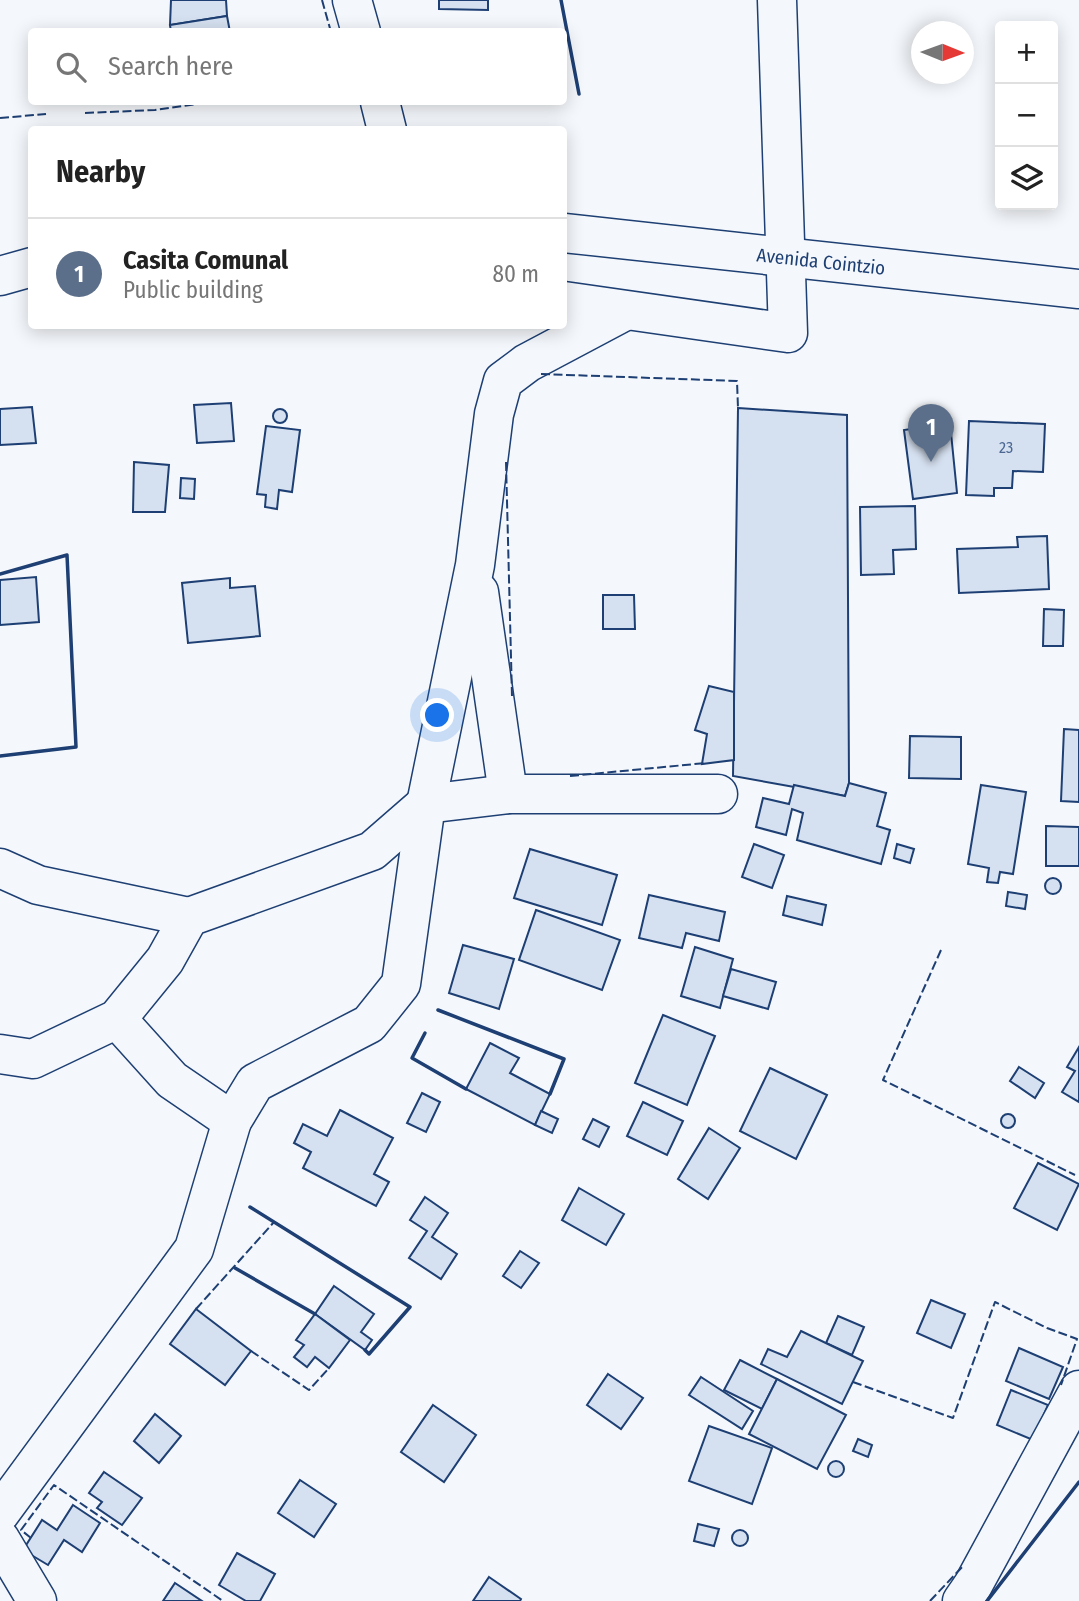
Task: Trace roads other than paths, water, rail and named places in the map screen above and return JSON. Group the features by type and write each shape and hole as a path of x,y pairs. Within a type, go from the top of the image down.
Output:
{"street":[{"path":"352,0 360,28"},
{"path":"567,301 788,333 777,0"},
{"path":"381,105 386,126"},
{"name":"Avenida Cointzio","path":"567,233 1079,289"},
{"path":"0,276 28,268"},
{"path":"0,1513 194,1250 232,1121 255,1083 369,1024 401,985 426,804 475,565 494,414 503,381 527,363 625,311"},
{"path":"475,565 508,794"},
{"path":"0,868 38,885 189,917 372,851 426,804 508,794 718,794"},
{"path":"0,1054 33,1059 117,1019 165,960 189,917"},
{"path":"117,1019 172,1080 232,1121"},
{"path":"962,1601 974,1585 1079,1390"},
{"path":"0,1539 37,1601"}],"place":[{"name":"Casita Comunal","path":"931,462"}]}
